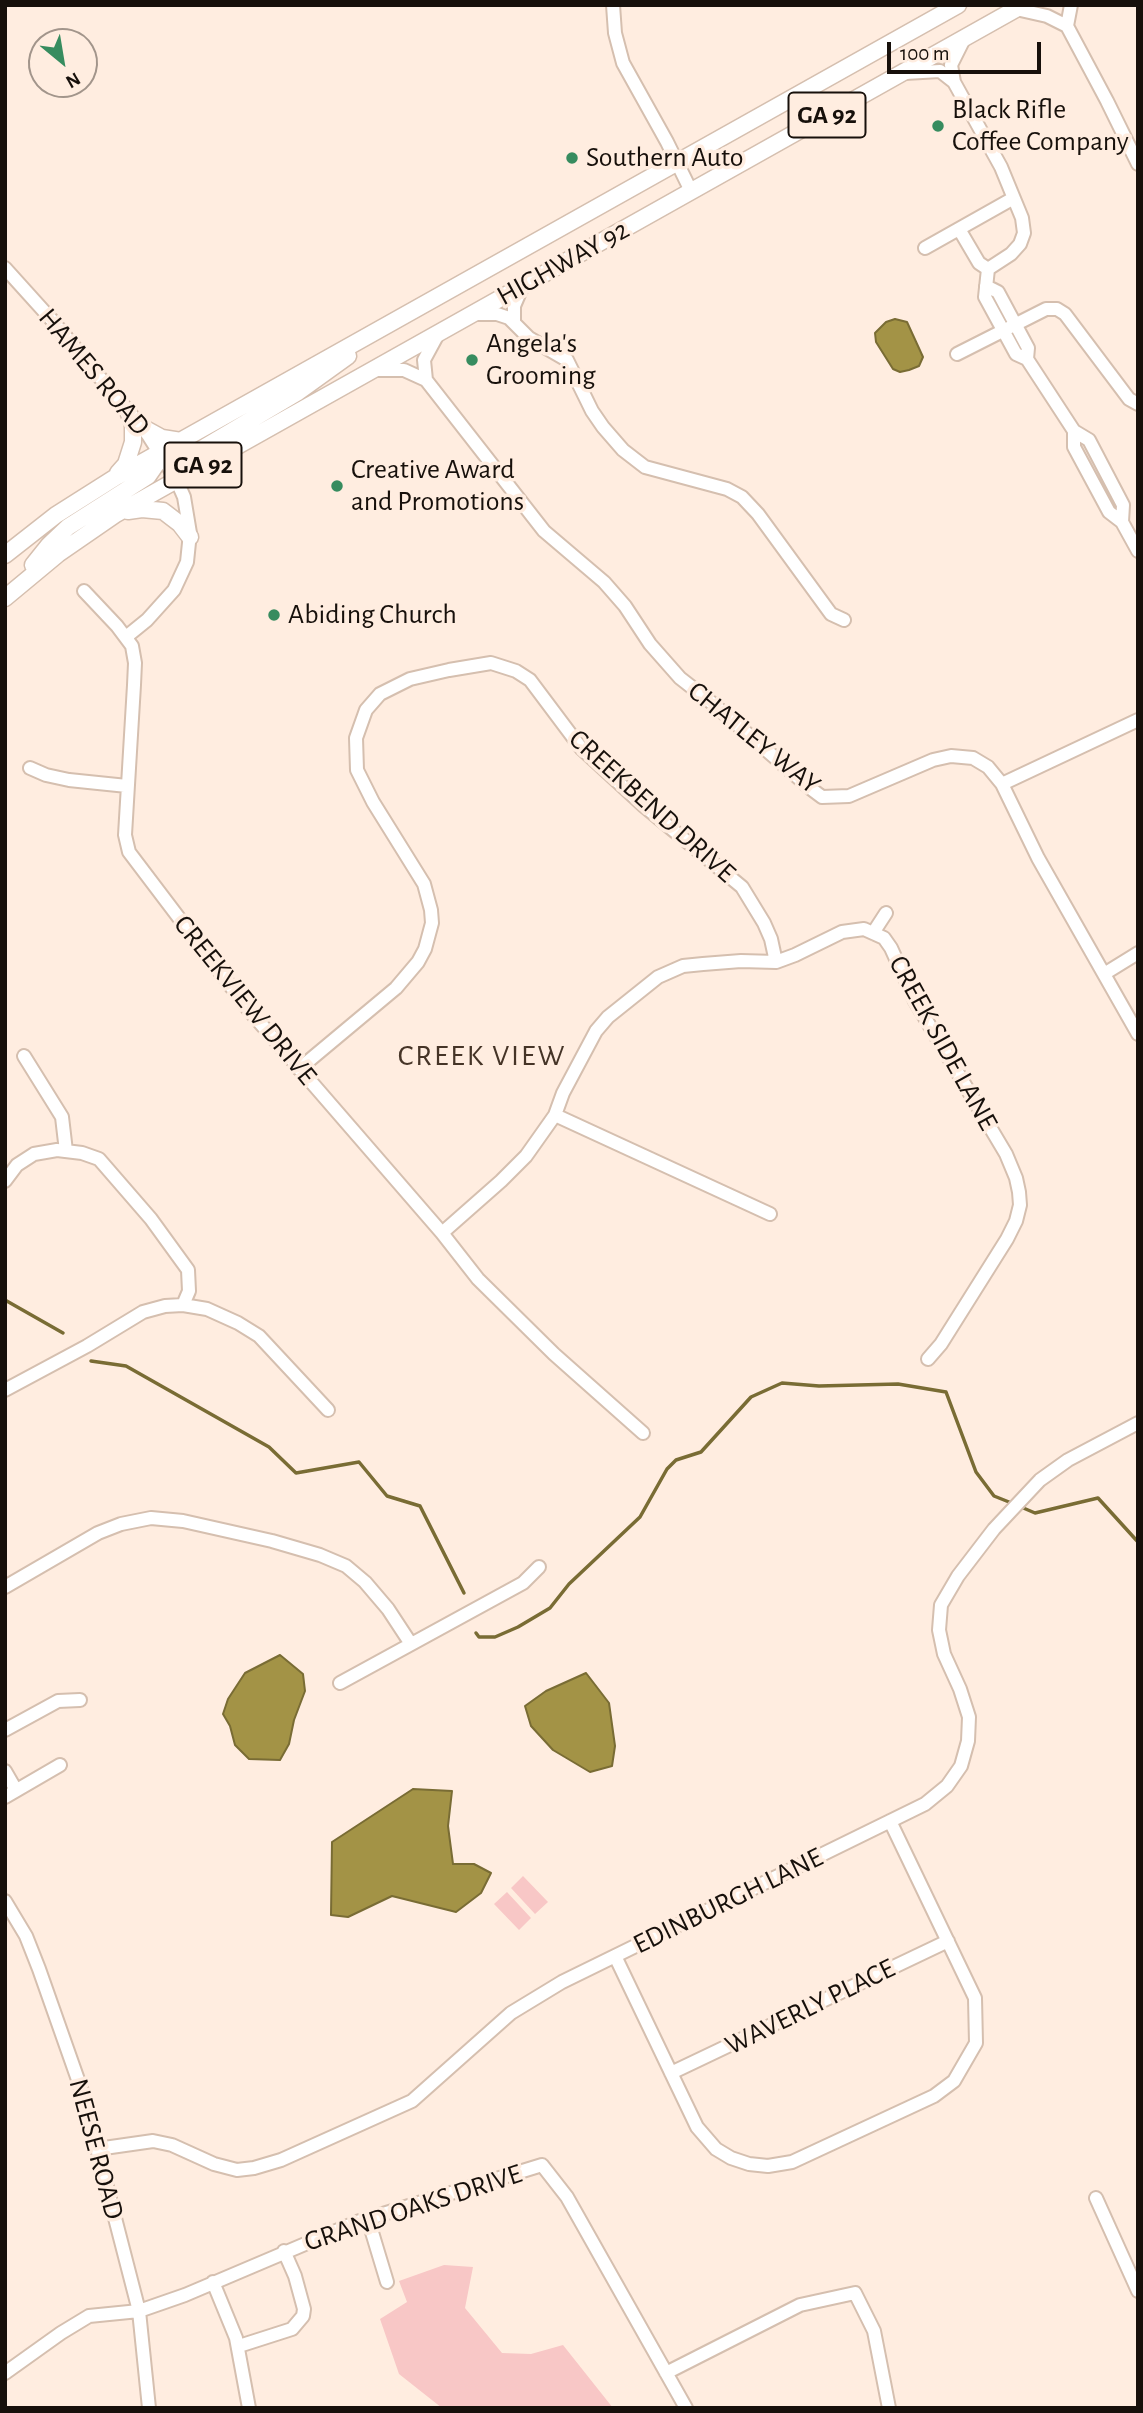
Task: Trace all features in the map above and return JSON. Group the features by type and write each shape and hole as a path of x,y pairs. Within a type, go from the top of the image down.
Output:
{"main road":[{"name":"HIGHWAY 92","path":"5,555 56,515 116,477 958,5"},
{"name":"HIGHWAY 92","path":"5,598 72,543 176,479 1020,7"},
{"path":"176,479 182,465 195,453 307,386 343,361 370,335"},
{"path":"116,477 126,464 134,442 133,425 128,411"},
{"path":"140,425 154,435 181,440"},
{"path":"23,582 40,555 59,534 92,510 144,479 155,468 160,452"},
{"path":"116,514 142,509 163,511 180,524 190,537"}],"street":[{"path":"613,5 615,33 623,63 691,191"},
{"path":"1067,26 1071,5"},
{"path":"1020,7 1067,26 1108,101 1138,164"},
{"path":"964,39 951,65 954,82 1001,167 1022,218 1024,233 1020,244 1011,254 988,269"},
{"path":"901,73 940,71 954,82"},
{"path":"925,248 1012,199"},
{"path":"959,229 979,263 988,269"},
{"name":"HAMES ROAD","path":"5,268 140,425 176,479"},
{"path":"988,269 985,297 1002,331 1016,354 1027,359 1074,431 1074,447 1109,512 1122,522 1138,551"},
{"path":"514,321 514,306 523,285"},
{"path":"986,286 998,292 1028,348 1027,359"},
{"path":"957,354 1046,309 1057,309 1065,314 1129,399 1138,404"},
{"path":"472,314 497,314 514,321 530,338 567,360 592,411 623,450 645,467 727,489 742,497 758,514 831,614 844,621"},
{"path":"426,380 424,360 429,347 442,331"},
{"path":"371,371 404,370 426,380"},
{"name":"CHATLEY WAY","path":"426,380 544,531 604,582 625,606 650,645 680,678 822,797 849,796 933,760 951,756 981,762 1003,784 1038,858 1138,1034"},
{"path":"84,591 126,637 147,620 174,590 187,562 190,537 187,509 176,479"},
{"name":"CREEKVIEW DRIVE","path":"126,637 132,646 135,663 125,835 129,852 240,999 497,1299 643,1433"},
{"name":"CREEKBEND DRIVE","path":"299,1069 396,988 418,962 429,937 431,910 424,884 373,802 358,770 356,747 356,738 366,710 380,694 410,678 491,663 516,671 530,680 580,748 644,806 742,887 767,931 776,962"},
{"path":"1003,784 1138,720"},
{"path":"30,768 69,780 127,786"},
{"path":"873,933 886,913"},
{"name":"CREEK SIDE LANE","path":"442,1233 526,1156 555,1115 563,1093 596,1031 608,1017 658,977 683,967 703,964 776,962 842,932 864,929 884,938 891,948 915,1001 1006,1154 1019,1192 1016,1221 1007,1239 941,1344 928,1359"},
{"path":"1104,974 1138,953"},
{"path":"24,1056 62,1117 66,1151"},
{"path":"555,1115 770,1214"},
{"path":"5,1181 17,1165 34,1154 66,1151 99,1159 151,1219 188,1270 188,1291 183,1305"},
{"path":"5,1390 143,1312 165,1306 183,1305 207,1309 259,1336 328,1410"},
{"name":"EDINBURGH LANE","path":"97,2148 153,2141 172,2145 214,2164 237,2170 281,2160 412,2101 511,2013 562,1982 925,1804 947,1786 961,1766 968,1741 969,1717 944,1654 939,1630 941,1605 958,1576 994,1529 1040,1480 1068,1460 1138,1423"},
{"path":"5,1587 98,1533 121,1524 151,1518 183,1521 272,1541 346,1566 388,1609 411,1644"},
{"path":"340,1683 523,1583 539,1567"},
{"path":"5,1730 58,1701 80,1700"},
{"path":"5,1771 11,1794 60,1765"},
{"path":"615,1956 697,2127 716,2149 749,2164 768,2166 792,2162 934,2096 954,2081 976,2043 975,1998 890,1821"},
{"name":"NEESE ROAD","path":"5,1901 26,1936 83,2094 139,2311 149,2408"},
{"name":"WAVERLY PLACE","path":"671,2073 948,1941"},
{"name":"GRAND OAKS DRIVE","path":"5,2373 89,2316 139,2311 368,2219 542,2165 567,2197 685,2408"},
{"path":"1096,2198 1138,2291"},
{"path":"368,2219 387,2282"},
{"path":"239,2346 292,2329 303,2316 304,2309 295,2276 284,2251"},
{"path":"213,2282 239,2346 249,2408"},
{"path":"666,2373 800,2305 855,2293 874,2332 889,2408"}],"shaded area":[{"path":"895,319 907,322 923,357 919,366 900,372 893,369 876,342 875,333 886,322"},
{"path":"280,1655 303,1674 305,1691 294,1720 289,1744 280,1760 249,1759 235,1745 230,1726 223,1714 228,1699 245,1673"},
{"path":"586,1673 609,1703 615,1746 612,1766 590,1772 553,1750 531,1726 525,1706 546,1691"},
{"path":"413,1789 452,1791 448,1826 453,1864 474,1864 491,1873 481,1893 456,1912 392,1896 348,1917 331,1915 332,1842"},
{"path":"523,1876 548,1902 535,1914 511,1888"},
{"path":"507,1892 531,1918 519,1930 494,1904"},
{"path":"444,2265 473,2267 465,2308 502,2353 531,2354 563,2345 613,2408 442,2408 399,2374 380,2319 407,2302 399,2281"}],"waterway":[{"path":"5,1300 63,1333"},
{"path":"91,1361 126,1366 269,1447 296,1473 359,1462 387,1496 420,1506 464,1593"},
{"path":"476,1633 479,1637 495,1637 550,1608 569,1584 640,1517 667,1469 676,1460 701,1452 751,1397 782,1383 819,1386 898,1384 946,1392 976,1472 994,1496 1014,1504"},
{"path":"1021,1507 1035,1513 1098,1498 1138,1542"}],"place":[{"name":"Black Rifle Coffee Company","path":"938,126"},
{"name":"Southern Auto","path":"572,158"},
{"name":"Angela's Grooming","path":"472,360"},
{"name":"Creative Award and Promotions","path":"337,486"},
{"name":"Abiding Church","path":"274,615"}],"district":[{"name":"CREEK VIEW","path":"482,1056"}]}
